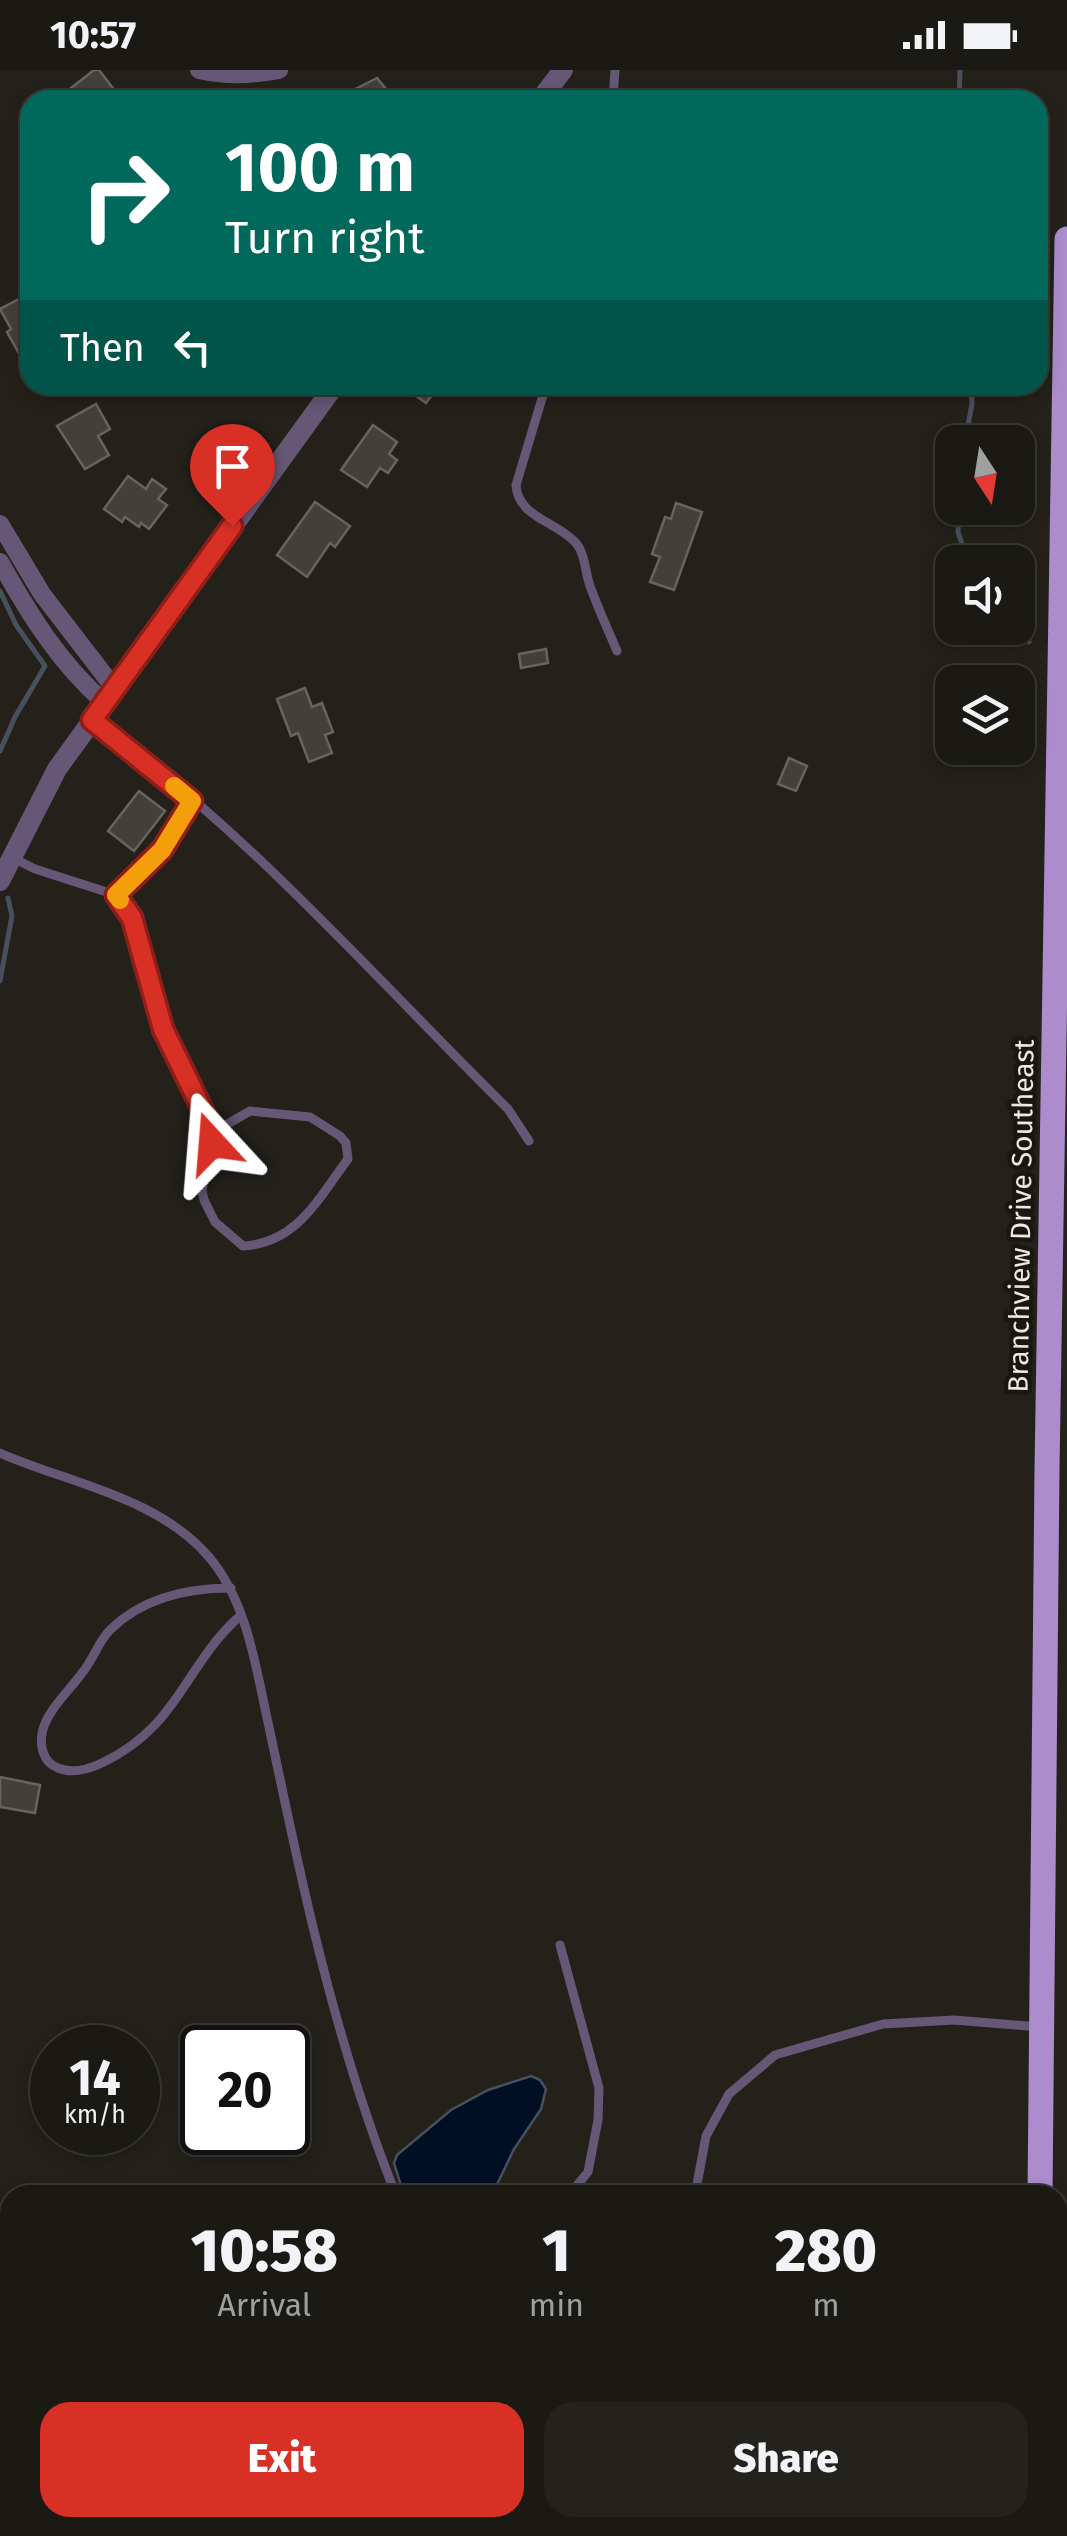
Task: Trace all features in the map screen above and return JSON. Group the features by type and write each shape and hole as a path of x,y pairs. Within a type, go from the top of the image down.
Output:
{"main road":[{"name":"Branchview Drive Southeast","path":"1040,2185 1047,1469 1067,238"}],"street":[{"path":"198,70 215,74 279,70"},
{"path":"0,881 58,769 327,395"},
{"path":"0,524 110,696"},
{"path":"0,562 56,652 77,678 110,696"}],"lane":[{"path":"543,395 526,463 516,485 517,498 530,514 549,522 578,545 617,651"},
{"path":"92,720 192,801 297,895 508,1109 529,1142"},
{"path":"116,895 162,850 192,801"},
{"path":"11,856 35,869 116,895 132,918 163,1029 212,1133 202,1191 216,1222 243,1246 258,1245 294,1229 348,1159 346,1143 340,1136 310,1117 250,1111 212,1133"},
{"path":"0,1452 116,1496 164,1520 207,1554 231,1588 252,1651 329,1994 362,2104 392,2185"},
{"path":"231,1588 208,1588 149,1602 108,1631 45,1724 42,1752 47,1761 58,1768 87,1770 136,1742 175,1704 221,1633 241,1615"},
{"path":"560,1945 599,2088 598,2120 588,2172 577,2185"},
{"path":"698,2185 706,2136 728,2094 775,2055 883,2024 954,2020 1042,2027"}],"water":[{"path":"531,2076 546,2089 541,2109 514,2149 497,2185 401,2185 394,2163 397,2155 451,2110 488,2090"}],"building":[{"path":"99,70 114,90 72,90"},
{"path":"377,78 387,90 354,90"},
{"path":"20,301 20,355 7,332 11,329 0,309"},
{"path":"415,395 432,395 426,403"},
{"path":"96,404 110,429 98,436 109,455 85,469 57,426"},
{"path":"373,425 397,442 389,454 397,460 388,473 380,468 367,487 341,470"},
{"path":"128,476 146,489 152,479 166,489 158,499 167,505 149,529 125,517 122,522 104,509"},
{"path":"315,502 350,526 335,547 330,543 307,577 277,555"},
{"path":"676,503 702,512 674,590 650,582 660,557 652,554 665,517 671,519"},
{"path":"546,649 548,663 521,668 519,654"},
{"path":"305,688 312,707 322,703 333,732 325,735 332,753 309,762 298,733 291,736 277,699"},
{"path":"789,758 807,766 796,791 778,784"},
{"path":"139,791 165,811 134,851 108,831"},
{"path":"0,1777 40,1785 35,1813 0,1807"}],"waterway":[{"path":"959,90 960,70"},
{"path":"968,425 972,395"},
{"path":"958,525 962,545"},
{"path":"0,591 16,625 45,666 0,751"},
{"path":"0,981 12,916 8,898"}],"slow traffic":[{"path":"120,900 116,895 162,850 192,801 174,786"}],"route":[{"path":"212,1143 208,1121 163,1029 132,918 116,895 162,850 192,801 92,720 232,526"}]}
